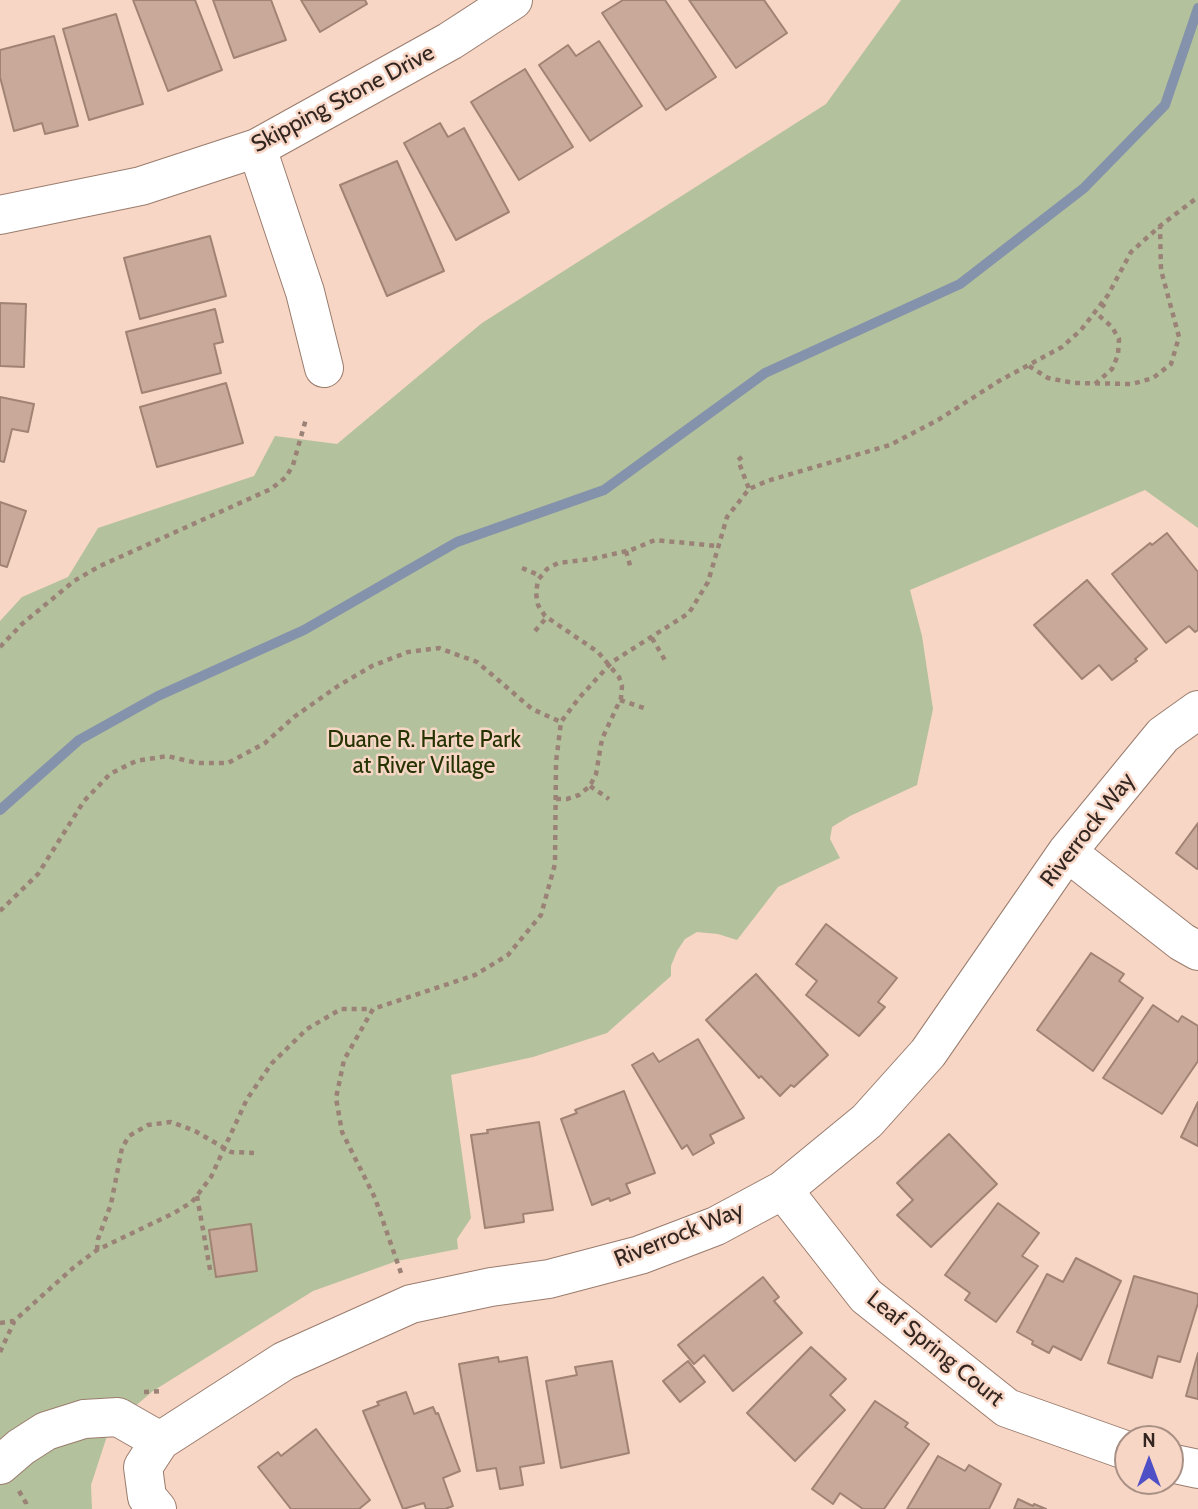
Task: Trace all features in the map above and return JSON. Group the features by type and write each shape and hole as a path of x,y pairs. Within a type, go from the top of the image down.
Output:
{"street":[{"name":"Skipping Stone Drive","path":"0,215 141,186 257,148 450,41 513,0"},
{"path":"257,148 305,292 324,368"},
{"name":"Riverrock Way","path":"152,1503 143,1467 160,1441 284,1361 411,1304 491,1287 549,1279 640,1255 716,1226 783,1190 867,1121 928,1054 1067,852 1163,735 1198,710"},
{"path":"1067,852 1181,942 1198,951"},
{"name":"Leaf Spring Court","path":"783,1190 866,1296 1007,1408 1114,1446"},
{"path":"0,1465 20,1447 46,1431 84,1419 118,1417 160,1441"}],"path":[{"path":"0,1352 15,1321 73,1268 97,1250 174,1213 197,1195 211,1178 247,1099 272,1063 307,1029 341,1009 373,1009 475,975 508,955 541,915 555,864 556,762 561,722 610,664 689,613 708,582 727,517 749,489 767,481 890,445 1062,347 1081,330 1101,304 1131,253 1160,226 1198,197"},
{"path":"1028,366 1048,378 1074,383 1132,384 1153,378 1171,364 1179,337 1161,270 1160,226"},
{"path":"1101,304 1109,310"},
{"path":"1095,312 1112,327 1119,339 1118,355 1112,369 1095,384"},
{"path":"0,647 22,624 74,581 100,566 271,489 286,477 293,465 306,419"},
{"path":"743,457 738,460 749,489"},
{"path":"556,799 579,796 590,786 596,774 602,739 620,701 622,686 610,664 598,652 547,617 538,605 538,580 547,569 558,563 626,551 655,540 718,546"},
{"path":"626,551 631,569"},
{"path":"522,568 541,576"},
{"path":"535,631 547,617"},
{"path":"652,638 666,663"},
{"path":"0,911 38,874 84,801 110,774 136,761 167,756 197,763 228,763 265,743 294,717 338,686 372,666 408,652 439,648 477,662 532,709 561,722"},
{"path":"620,701 644,708"},
{"path":"590,786 609,799"},
{"path":"373,1009 344,1060 336,1098 342,1132 375,1198 411,1304"},
{"path":"97,1250 98,1239 111,1204 122,1149 130,1136 148,1125 171,1122 195,1131 231,1152 254,1153"},
{"path":"197,1195 211,1275"},
{"path":"0,1323 15,1321"}],"green space":[{"name":"Duane R. Harte Park at River Village","path":"901,0 1198,0 1198,528 1145,490 910,590 922,636 933,709 917,785 832,827 830,839 840,858 778,887 737,940 718,934 697,932 685,939 671,966 671,976 607,1033 533,1057 451,1075 471,1218 457,1239 458,1249 397,1261 313,1291 153,1391 120,1419 107,1436 91,1485 92,1509 0,1509 0,621 22,597 68,577 98,528 254,476 275,436 337,444 482,323 826,104"}],"building":[{"path":"133,0 195,0 222,70 168,91"},
{"path":"213,0 271,0 286,40 234,58"},
{"path":"301,0 365,0 367,4 320,32"},
{"path":"623,0 665,0 716,77 666,110 602,13"},
{"path":"689,0 764,0 787,33 736,68"},
{"path":"116,14 143,104 89,120 63,29"},
{"path":"54,36 78,126 45,134 42,123 14,131 0,77 0,50"},
{"path":"599,41 642,106 590,141 539,65 568,45 576,56"},
{"path":"525,69 573,147 519,180 471,102"},
{"path":"440,123 448,137 464,128 509,212 456,240 404,143"},
{"path":"397,161 444,271 387,296 340,185"},
{"path":"210,236 226,296 140,319 124,258"},
{"path":"0,303 26,304 24,367 0,366"},
{"path":"215,309 223,342 214,344 221,373 142,393 126,332"},
{"path":"226,383 243,443 157,467 140,407"},
{"path":"0,397 34,404 28,432 12,429 4,462 0,461"},
{"path":"0,502 26,511 7,567 0,565"},
{"path":"1167,533 1198,572 1198,630 1195,632 1189,626 1166,643 1112,574 1150,543 1152,545"},
{"path":"1087,580 1147,649 1135,659 1137,661 1112,680 1099,665 1082,679 1034,625"},
{"path":"1198,823 1198,868 1197,869 1176,853"},
{"path":"826,924 897,978 878,1002 885,1007 859,1036 806,995 817,981 796,964"},
{"path":"1091,953 1124,974 1119,981 1143,998 1093,1071 1037,1030"},
{"path":"756,974 828,1055 794,1087 791,1085 780,1096 761,1076 759,1078 706,1020"},
{"path":"1153,1005 1178,1022 1182,1016 1198,1026 1198,1061 1162,1114 1103,1078"},
{"path":"698,1039 744,1118 710,1135 714,1143 693,1155 687,1145 682,1149 632,1065 653,1053 659,1062"},
{"path":"624,1091 655,1173 626,1184 630,1193 592,1205 561,1119 577,1113 575,1110"},
{"path":"1198,1102 1198,1146 1181,1137"},
{"path":"539,1122 553,1210 523,1214 524,1222 485,1228 471,1135"},
{"path":"949,1134 997,1184 931,1247 897,1215 913,1200 897,1183"},
{"path":"998,1203 1039,1233 1022,1256 1038,1266 996,1322 965,1300 970,1293 945,1275"},
{"path":"251,1224 257,1271 216,1277 209,1230"},
{"path":"1076,1258 1121,1281 1081,1360 1053,1346 1049,1353 1017,1332 1047,1274 1063,1282"},
{"path":"1134,1276 1198,1294 1198,1303 1180,1362 1158,1356 1152,1378 1108,1363"},
{"path":"763,1277 779,1297 774,1301 802,1333 733,1391 704,1355 694,1364 678,1345"},
{"path":"811,1347 846,1379 830,1395 845,1410 795,1461 747,1413"},
{"path":"1198,1353 1198,1399 1186,1396"},
{"path":"498,1357 499,1362 527,1357 544,1463 520,1467 523,1485 500,1489 496,1468 477,1471 459,1364"},
{"path":"612,1361 629,1453 561,1468 546,1381 577,1375 575,1367"},
{"path":"688,1361 705,1382 680,1402 663,1381"},
{"path":"406,1392 414,1414 433,1407 436,1414 438,1413 460,1471 443,1478 453,1506 445,1509 426,1509 424,1503 403,1509 363,1411 379,1405 377,1402"},
{"path":"875,1401 908,1423 905,1427 929,1444 884,1509 863,1509 840,1493 833,1504 812,1489"},
{"path":"316,1429 370,1500 359,1509 291,1509 258,1467 278,1452 281,1456"},
{"path":"938,1456 965,1471 969,1465 1001,1484 989,1509 907,1509"},
{"path":"1018,1499 1033,1506 1034,1504 1046,1509 1014,1509"}],"waterway":[{"path":"0,810 79,740 158,696 304,630 457,542 604,490 765,373 960,284 1084,188 1165,105 1198,8"}]}
